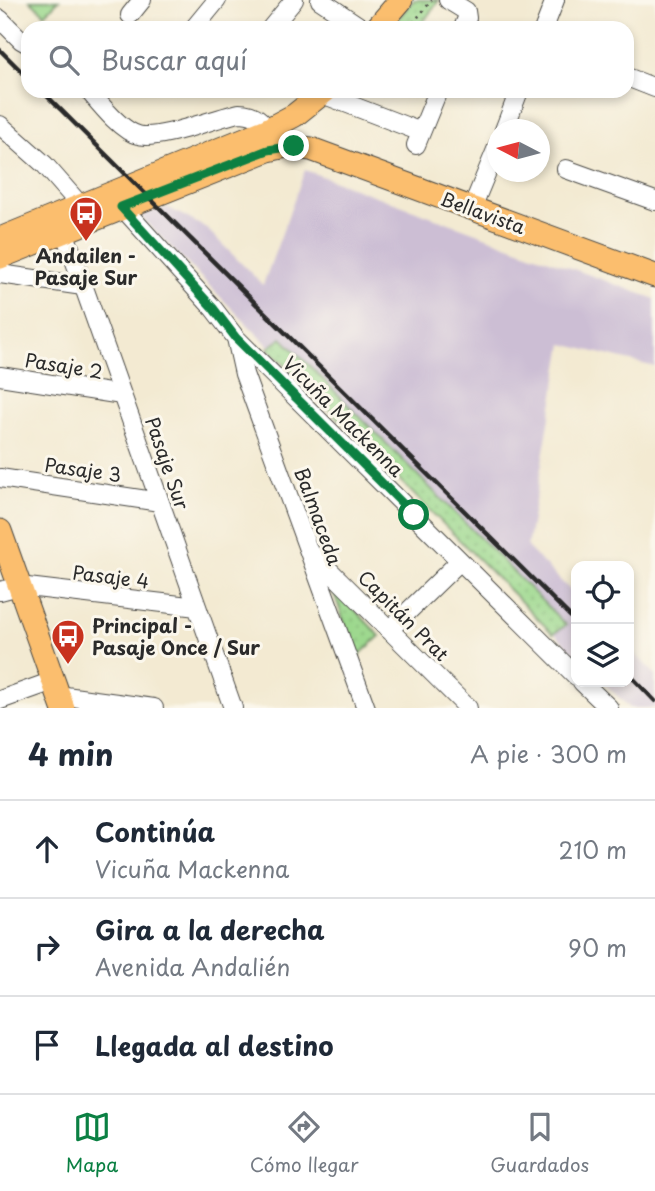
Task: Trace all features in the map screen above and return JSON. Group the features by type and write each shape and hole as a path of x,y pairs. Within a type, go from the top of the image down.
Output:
{"main road":[{"path":"383,21 401,0"},
{"path":"0,239 267,130 295,115 317,98"},
{"path":"312,149 310,125 320,98"},
{"name":"Bellavista","path":"0,257 121,207 268,150 286,146 312,149 655,276"},
{"path":"0,531 10,588 58,695"}],"street":[{"path":"130,15 142,0"},
{"path":"200,21 217,0"},
{"path":"277,21 294,0"},
{"path":"320,0 352,21"},
{"path":"448,0 466,11 466,21"},
{"path":"547,21 555,0"},
{"path":"0,19 21,40"},
{"path":"634,80 655,88"},
{"path":"95,98 130,132 139,136 155,136 239,113 249,113 260,119 267,130"},
{"path":"333,98 418,139 435,98"},
{"path":"508,119 516,98"},
{"path":"0,125 45,165 81,205"},
{"path":"566,169 655,201"},
{"path":"472,208 487,172"},
{"name":"Vicuña Mackenna","path":"121,207 213,308 236,338 571,671"},
{"name":"Pasaje Sur","path":"64,231 233,708"},
{"path":"0,274 83,285"},
{"name":"Balmaceda","path":"236,338 244,374 366,708"},
{"name":"Pasaje 2","path":"0,376 122,395"},
{"name":"Pasaje 3","path":"0,478 160,502"},
{"name":"Capitán Prat","path":"310,551 468,708"},
{"path":"389,630 460,561"},
{"name":"Pasaje 4","path":"10,588 197,607"},
{"path":"587,687 609,708"},
{"path":"0,700 58,695 155,708"}],"path":[{"path":"416,21 432,0"}],"shaded area":[{"path":"305,170 655,299 655,367 563,344 527,547 571,591 571,650 139,215 167,207 206,228 263,285"},
{"path":"634,653 655,674 655,708 630,708 608,687 634,687"}],"green space":[{"path":"30,0 59,0 45,14"},
{"path":"414,0 439,0 424,21 396,21"},
{"path":"282,338 566,625 553,634 268,348"},
{"path":"331,585 380,636 357,657"}],"railway":[{"path":"0,50 21,71"},
{"path":"49,98 571,617"},
{"path":"634,679 655,701"}],"place":[{"name":"Andailen - Pasaje Sur","path":"86,243"},
{"name":"Principal - Pasaje Once / Sur","path":"68,666"}],"route":[{"path":"294,146 268,150 121,207 213,308 236,338 414,515"}]}
